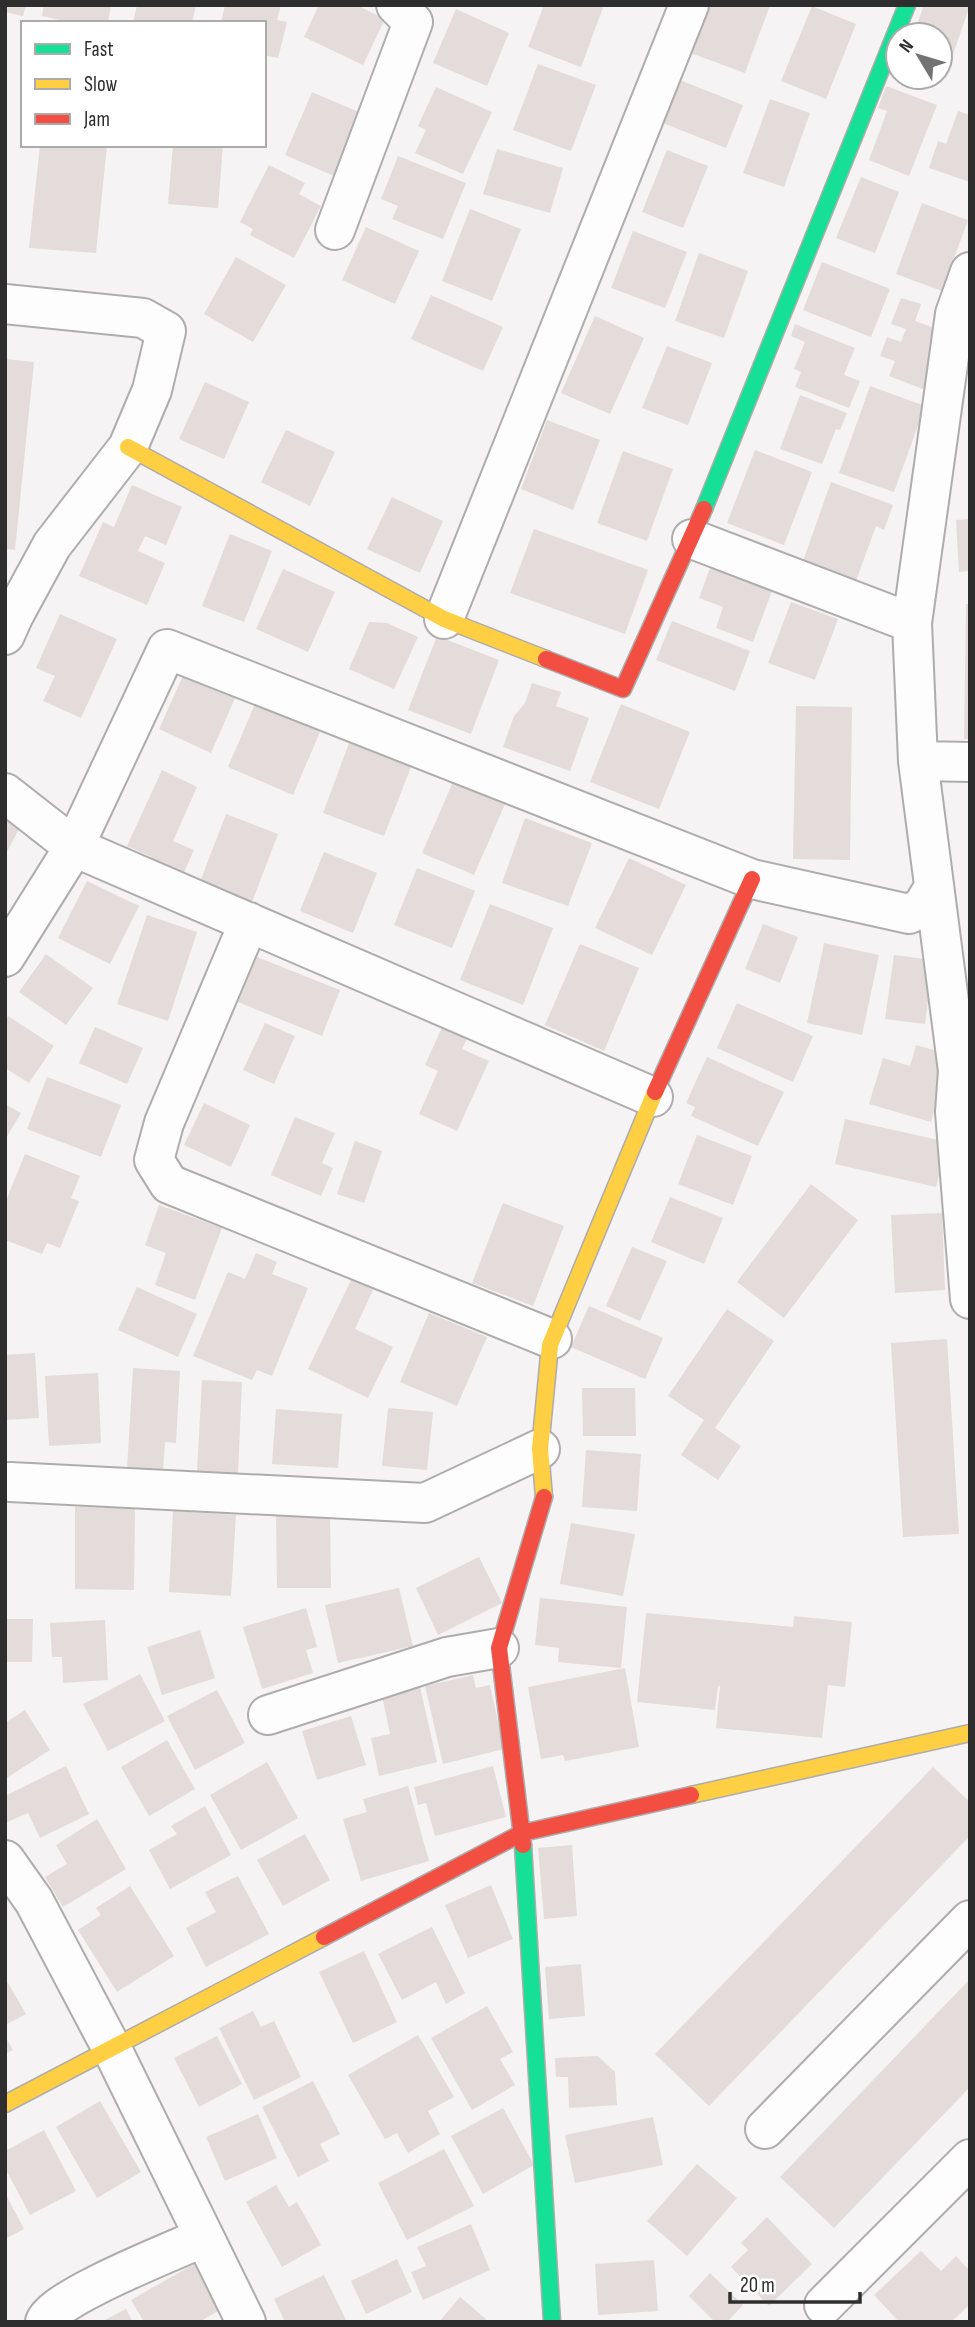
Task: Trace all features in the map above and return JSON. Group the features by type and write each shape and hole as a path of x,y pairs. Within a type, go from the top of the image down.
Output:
{"street":[{"path":"335,230 413,22 397,5"},
{"path":"444,620 689,5"},
{"path":"128,447 444,620 623,689 692,539 907,5"},
{"path":"970,272 955,314 912,623 918,761 933,889 964,1071 955,1112 970,1299"},
{"path":"5,304 144,318 166,331 152,390 128,447 52,544 5,635"},
{"path":"692,539 912,623"},
{"path":"5,957 74,846 167,649 752,879 909,914 922,907 933,889"},
{"path":"918,761 970,762"},
{"path":"5,793 74,846 653,1097"},
{"path":"552,2322 522,1833 499,1648 545,1493 540,1450 550,1345 653,1097 752,879"},
{"path":"249,922 164,1123 154,1160 169,1184 552,1339"},
{"path":"10,1482 425,1503 540,1450"},
{"path":"268,1715 447,1657 499,1648"},
{"path":"5,2104 522,1833 970,1733"},
{"path":"5,1860 34,1901 111,2047 246,2322"},
{"path":"765,2129 970,1920"},
{"path":"824,2305 970,2159"},
{"path":"45,2322 47,2316 73,2297 204,2237"}],"building":[{"path":"5,5 26,5 23,16 5,12"},
{"path":"44,5 111,5 108,21 65,21 42,16"},
{"path":"137,5 196,5 192,21 133,21"},
{"path":"225,5 281,5 277,20 287,22 278,58 266,55 266,21 221,21"},
{"path":"319,5 356,5 385,19 363,65 304,37"},
{"path":"544,5 604,5 581,67 528,47"},
{"path":"703,5 770,5 745,73 685,51"},
{"path":"924,5 970,5 954,51 954,21 918,21"},
{"path":"812,6 856,24 826,99 781,81"},
{"path":"456,9 509,33 487,86 433,63"},
{"path":"538,64 596,85 571,151 513,130"},
{"path":"677,79 743,105 726,148 660,122"},
{"path":"436,87 492,112 463,174 415,153 426,130 418,126"},
{"path":"884,91 899,91 937,105 909,176 869,160 887,111 878,108"},
{"path":"312,92 361,113 334,176 285,155"},
{"path":"770,99 810,113 784,187 743,173"},
{"path":"958,111 970,115 970,182 929,168 938,141 946,144"},
{"path":"40,147 107,147 96,253 29,248"},
{"path":"173,147 223,147 218,208 168,204"},
{"path":"497,149 563,168 550,213 483,194"},
{"path":"667,150 708,166 683,228 642,212"},
{"path":"398,156 466,183 443,239 392,219 398,206 381,199"},
{"path":"269,165 305,183 299,194 321,206 294,258 250,235 253,229 240,222"},
{"path":"861,177 899,192 875,253 836,238"},
{"path":"922,203 968,220 942,291 896,274"},
{"path":"470,209 521,229 492,301 442,281"},
{"path":"366,227 419,251 395,304 342,280"},
{"path":"633,231 687,252 665,308 611,288"},
{"path":"699,253 748,271 724,338 675,321"},
{"path":"236,257 286,285 253,342 204,314"},
{"path":"822,262 890,289 871,337 803,310"},
{"path":"431,295 503,327 483,371 411,339"},
{"path":"901,298 921,304 915,321 943,331 923,389 889,376 895,361 880,356 887,337 901,342 906,329 891,324"},
{"path":"595,316 644,338 610,414 561,393"},
{"path":"795,324 855,348 844,375 860,381 849,408 795,387 801,372 794,369 805,342 791,336"},
{"path":"667,346 712,363 688,425 642,408"},
{"path":"5,359 34,362 15,550 5,549"},
{"path":"205,382 249,402 224,459 179,439"},
{"path":"870,386 925,406 894,492 839,473"},
{"path":"800,395 847,413 840,430 836,429 822,464 780,449"},
{"path":"547,420 600,440 573,510 521,489"},
{"path":"286,430 335,452 310,506 261,482"},
{"path":"755,450 812,472 784,545 727,523"},
{"path":"623,451 673,469 647,541 597,523"},
{"path":"831,482 893,505 884,530 876,526 856,581 803,561"},
{"path":"132,485 182,507 166,545 145,536 138,551 165,563 147,605 79,576 103,522 114,527"},
{"path":"392,497 443,521 420,573 367,549"},
{"path":"970,519 970,571 959,572 956,520"},
{"path":"534,529 648,570 625,634 510,593"},
{"path":"230,534 272,551 244,622 202,606"},
{"path":"710,568 772,591 753,642 716,628 723,607 699,598"},
{"path":"283,569 335,592 308,652 256,629"},
{"path":"791,602 838,619 815,680 768,663"},
{"path":"966,604 970,604 970,739 964,739"},
{"path":"60,614 117,639 81,718 43,701 55,676 36,668"},
{"path":"672,621 750,651 735,691 656,660"},
{"path":"369,622 387,623 418,637 394,689 349,669"},
{"path":"437,636 499,660 471,734 408,710"},
{"path":"187,667 239,689 211,753 159,729"},
{"path":"532,683 561,692 556,706 589,718 570,771 503,747 514,716 525,703"},
{"path":"255,704 320,732 293,795 228,767"},
{"path":"621,704 690,732 659,809 590,782"},
{"path":"796,706 852,707 850,860 793,859"},
{"path":"349,743 411,767 384,836 323,813"},
{"path":"162,770 197,787 173,841 194,850 181,879 149,865 152,857 127,846"},
{"path":"453,782 505,804 474,875 422,853"},
{"path":"5,813 23,822 5,855"},
{"path":"226,814 278,834 249,910 197,890"},
{"path":"525,818 592,843 568,906 502,883"},
{"path":"324,852 377,873 353,933 300,911"},
{"path":"629,858 686,885 652,955 595,928"},
{"path":"417,868 475,891 452,948 394,925"},
{"path":"87,881 139,906 110,964 58,938"},
{"path":"490,904 553,928 523,1005 460,980"},
{"path":"147,915 197,932 168,1021 117,1004"},
{"path":"763,924 798,937 780,983 745,969"},
{"path":"824,943 879,955 862,1035 807,1023"},
{"path":"580,944 639,968 604,1051 545,1025"},
{"path":"46,954 93,988 66,1025 19,992"},
{"path":"894,955 933,960 925,1024 885,1019"},
{"path":"257,957 340,990 322,1036 238,1002"},
{"path":"737,1003 813,1036 793,1082 717,1048"},
{"path":"8,1016 54,1046 29,1083 5,1068 5,1020"},
{"path":"265,1023 295,1036 274,1084 243,1070"},
{"path":"443,1025 468,1037 462,1049 489,1061 457,1131 419,1114 438,1071 425,1065"},
{"path":"95,1027 143,1048 127,1084 79,1063"},
{"path":"916,1045 951,1055 931,1122 869,1104 883,1058 910,1066"},
{"path":"707,1057 784,1092 758,1146 691,1116 695,1107 686,1103"},
{"path":"47,1077 121,1105 101,1157 27,1129"},
{"path":"204,1103 250,1125 231,1167 184,1145"},
{"path":"5,1104 21,1113 5,1140"},
{"path":"295,1117 335,1133 322,1163 333,1168 321,1196 271,1175"},
{"path":"845,1119 947,1142 936,1187 835,1164"},
{"path":"697,1135 752,1156 733,1205 678,1184"},
{"path":"355,1141 382,1151 364,1203 337,1194"},
{"path":"25,1154 80,1176 71,1198 79,1201 60,1248 47,1243 42,1254 5,1240 5,1203"},
{"path":"811,1184 858,1220 784,1318 737,1282"},
{"path":"670,1197 723,1218 704,1264 651,1242"},
{"path":"503,1203 564,1226 533,1306 472,1283"},
{"path":"159,1205 222,1228 195,1300 155,1285 166,1253 145,1245"},
{"path":"942,1213 945,1290 895,1293 891,1215"},
{"path":"632,1247 667,1261 640,1321 606,1306"},
{"path":"256,1253 277,1262 272,1274 308,1288 272,1376 257,1370 252,1380 193,1356 228,1272 245,1279"},
{"path":"352,1278 374,1288 355,1329 393,1347 368,1398 308,1369"},
{"path":"137,1287 197,1314 178,1357 118,1330"},
{"path":"589,1306 663,1338 645,1379 571,1347"},
{"path":"727,1309 774,1341 715,1428 741,1446 718,1480 681,1455 704,1420 668,1396"},
{"path":"429,1313 487,1337 457,1406 400,1382"},
{"path":"947,1339 959,1534 903,1537 891,1343"},
{"path":"35,1353 39,1418 5,1420 5,1355"},
{"path":"133,1368 180,1371 176,1443 165,1442 163,1471 127,1469"},
{"path":"98,1373 101,1443 49,1446 45,1376"},
{"path":"202,1380 242,1382 238,1473 197,1472"},
{"path":"582,1388 635,1388 636,1436 583,1436"},
{"path":"388,1408 433,1412 427,1470 382,1466"},
{"path":"276,1409 342,1414 338,1468 272,1464"},
{"path":"586,1450 641,1454 637,1511 582,1507"},
{"path":"75,1507 135,1508 134,1590 75,1589"},
{"path":"173,1511 236,1515 231,1596 169,1592"},
{"path":"330,1513 331,1588 277,1588 276,1514"},
{"path":"571,1523 635,1534 623,1596 560,1584"},
{"path":"479,1557 502,1603 438,1635 416,1588"},
{"path":"399,1588 413,1646 338,1663 325,1605"},
{"path":"540,1598 627,1607 621,1668 558,1662 559,1648 535,1645"},
{"path":"306,1608 317,1647 306,1650 313,1673 262,1689 243,1627"},
{"path":"646,1613 793,1627 794,1616 852,1622 845,1687 828,1685 822,1738 716,1728 720,1686 715,1710 637,1702"},
{"path":"5,1619 33,1619 32,1662 5,1662"},
{"path":"105,1620 108,1680 63,1683 62,1657 52,1657 50,1623"},
{"path":"200,1630 215,1678 162,1695 147,1647"},
{"path":"625,1668 639,1747 565,1761 563,1755 541,1759 528,1687"},
{"path":"140,1674 165,1721 108,1751 83,1704"},
{"path":"473,1675 476,1688 490,1685 504,1749 443,1764 425,1686"},
{"path":"420,1687 437,1762 379,1776 371,1738 390,1734 382,1696"},
{"path":"217,1690 245,1743 195,1770 167,1716"},
{"path":"25,1710 50,1750 5,1779 5,1723"},
{"path":"351,1716 366,1765 317,1780 302,1731"},
{"path":"167,1740 195,1789 149,1816 121,1767"},
{"path":"267,1762 298,1818 241,1850 210,1795"},
{"path":"66,1766 89,1814 40,1838 28,1813 5,1823 5,1796"},
{"path":"493,1766 506,1817 435,1836 426,1803 418,1805 414,1787"},
{"path":"933,1767 970,1802 970,1836 709,2106 655,2054"},
{"path":"408,1786 429,1861 361,1881 343,1819 367,1812 363,1799"},
{"path":"205,1806 231,1855 170,1889 149,1850 177,1834 171,1826"},
{"path":"97,1819 126,1869 63,1907 45,1877 67,1864 56,1845"},
{"path":"305,1834 330,1880 283,1906 257,1860"},
{"path":"572,1845 577,1916 544,1919 538,1848"},
{"path":"238,1876 269,1934 206,1967 186,1928 216,1912 205,1892"},
{"path":"491,1885 513,1939 468,1958 445,1905"},
{"path":"130,1886 174,1956 117,1992 78,1930 101,1915 96,1908"},
{"path":"432,1927 465,1993 446,2004 436,1982 402,2000 378,1954"},
{"path":"364,1951 397,2022 353,2043 319,1972"},
{"path":"581,1964 585,2016 549,2019 545,1967"},
{"path":"970,1979 970,2087 834,2228 780,2177"},
{"path":"8,1983 26,2014 5,2025 5,1985"},
{"path":"487,2006 513,2052 500,2059 515,2085 472,2110 431,2038"},
{"path":"253,2011 261,2027 274,2021 301,2077 254,2100 219,2028"},
{"path":"418,2035 454,2097 428,2111 440,2134 408,2153 397,2133 385,2139 348,2075"},
{"path":"5,2036 13,2050 5,2054"},
{"path":"217,2036 242,2084 199,2107 174,2058"},
{"path":"598,2056 615,2072 617,2105 569,2108 568,2077 556,2077 555,2058"},
{"path":"313,2081 340,2134 320,2144 329,2161 298,2177 262,2107"},
{"path":"100,2101 141,2172 97,2198 56,2127"},
{"path":"503,2108 534,2165 483,2194 451,2136"},
{"path":"258,2114 277,2158 225,2181 206,2137"},
{"path":"653,2117 663,2165 575,2183 565,2135"},
{"path":"44,2130 76,2191 30,2215 5,2168 5,2151"},
{"path":"444,2149 474,2206 407,2240 378,2183"},
{"path":"697,2164 737,2198 687,2256 647,2221"},
{"path":"276,2185 289,2207 297,2202 321,2245 282,2267 246,2202"},
{"path":"5,2193 24,2229 5,2239"},
{"path":"767,2217 812,2264 769,2306 731,2267 748,2250 741,2243"},
{"path":"471,2224 490,2270 423,2300 411,2272 426,2266 417,2247"},
{"path":"921,2251 941,2271 956,2256 970,2271 970,2304 951,2322 899,2322 874,2295"},
{"path":"397,2259 412,2292 366,2314 351,2281"},
{"path":"654,2260 658,2311 598,2315 595,2264"},
{"path":"194,2264 220,2310 199,2322 144,2322 131,2300"},
{"path":"710,2273 743,2305 727,2322 715,2322 689,2296"},
{"path":"324,2275 347,2322 285,2322 274,2299"},
{"path":"460,2297 486,2319 484,2322 439,2322"},
{"path":"126,2309 133,2322 101,2322"}],"traffic: fast":[{"path":"704,509 907,5"},
{"path":"523,1845 552,2322"}],"traffic: slow":[{"path":"128,447 444,619 546,659"},
{"path":"544,1497 540,1449 550,1345 655,1092"},
{"path":"691,1795 970,1733"},
{"path":"5,2104 324,1937"}],"traffic: jam":[{"path":"546,659 623,689 704,509"},
{"path":"655,1092 752,879"},
{"path":"523,1845 499,1648 544,1497"},
{"path":"324,1937 522,1833 691,1795"}]}
